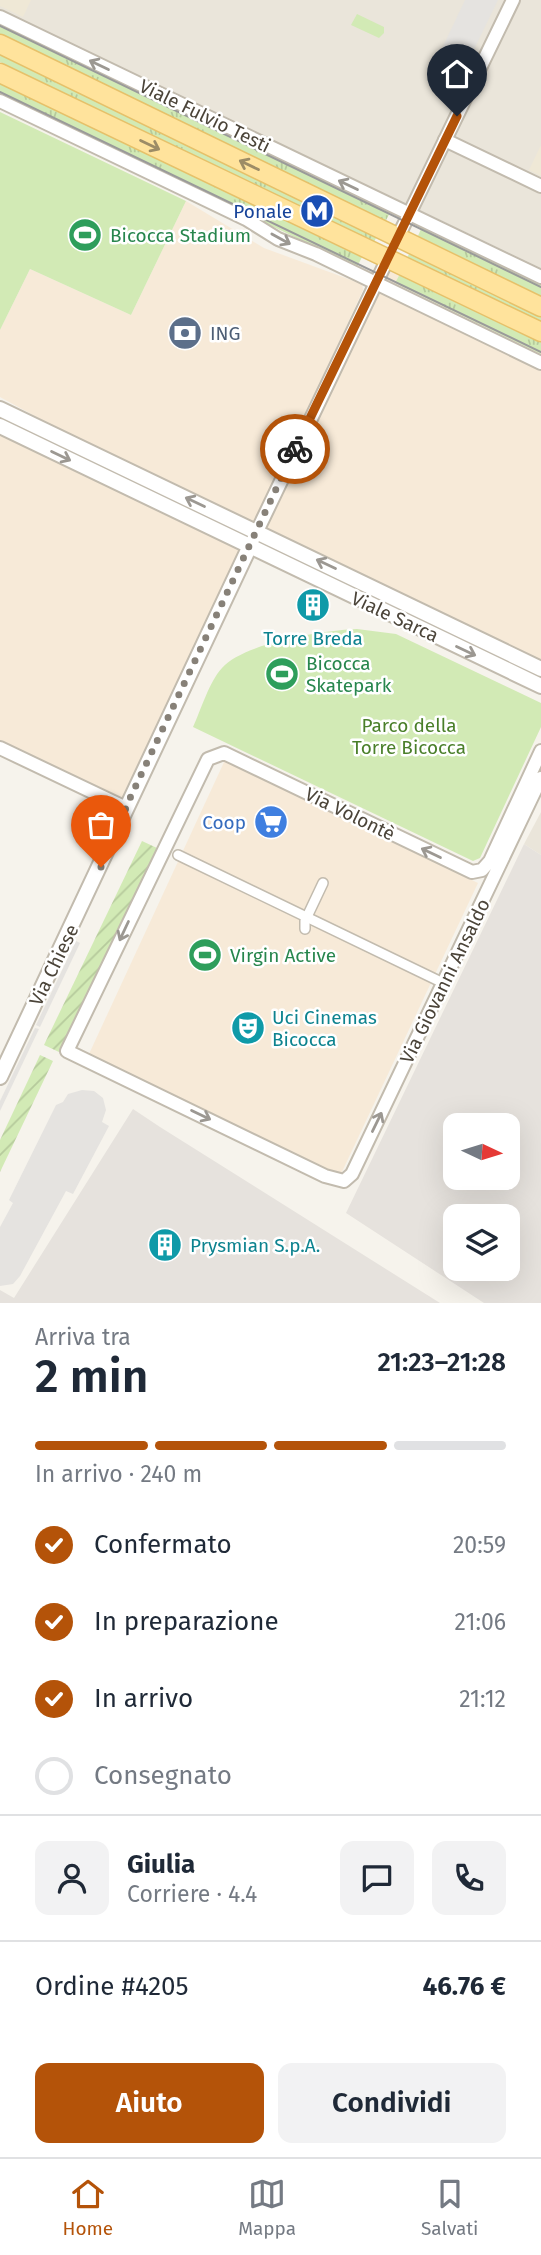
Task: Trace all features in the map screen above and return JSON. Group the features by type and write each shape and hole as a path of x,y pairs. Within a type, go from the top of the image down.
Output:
{"main road":[{"name":"Viale Fulvio Testi","path":"0,44 541,307"},
{"path":"0,73 541,332"},
{"path":"388,258 398,237"}],"street":[{"path":"398,237 513,0"},
{"name":"Viale Fulvio Testi","path":"0,17 541,277"},
{"path":"0,101 246,219 278,239 376,282 541,363"},
{"path":"445,140 541,186"},
{"path":"249,548 388,258"},
{"name":"Viale Sarca","path":"0,409 541,669"},
{"name":"Viale Sarca","path":"0,426 249,548 541,686"},
{"name":"Via Chiese","path":"0,1077 249,548"},
{"path":"0,748 125,808"},
{"path":"472,873 482,870 490,861 541,751"},
{"name":"Via Volontè","path":"344,1181 325,1176 67,1051 208,758 224,753 472,873"},
{"name":"Via Giovanni Ansaldo","path":"344,1181 352,1174 541,778"},
{"path":"178,855 303,923 438,980"},
{"path":"472,873 484,881 487,894"},
{"path":"303,923 323,883"}],"shaded area":[{"path":"0,0 541,0 541,268 417,209 0,27"},
{"path":"0,0 31,0 23,17 0,6"},
{"path":"465,0 498,0 464,70 438,57"},
{"path":"541,145 541,176 529,170"},
{"path":"186,201 264,248 362,284 363,290 253,529 152,480 0,397 0,330 30,269 131,315"},
{"path":"389,260 541,334 541,665 260,529"},
{"path":"0,431 245,550 123,804 0,743"},
{"path":"225,760 478,883 340,1176 89,1054"},
{"path":"541,812 541,855 524,844"},
{"path":"524,844 541,855 541,1303 484,1303 450,1281 520,1281 520,1204 443,1204 443,1276 346,1213"},
{"path":"76,941 80,943 40,1027 36,1025"},
{"path":"35,1028 39,1029 0,1111 0,1101"},
{"path":"82,1090 94,1091 103,1098 106,1110 102,1122 109,1126 73,1194 66,1191 20,1276 13,1284 0,1286 0,1227 13,1203 9,1200 56,1105 63,1102 68,1094"},
{"path":"133,1109 440,1303 0,1303 0,1290 14,1298"}],"green space":[{"path":"357,14 384,27 384,33 379,38 351,25"},
{"path":"0,22 391,211 385,222 0,37"},
{"path":"0,55 377,236 374,242 0,62"},
{"path":"0,82 286,217 296,226 362,257 357,267 0,95"},
{"name":"Bicocca Stadium","path":"0,112 186,201 131,315 30,269 0,330"},
{"path":"423,224 541,281 541,296 418,236"},
{"path":"410,252 541,315 541,323 407,258"},
{"path":"400,274 541,341 541,354 395,283"},
{"name":"Parco della Torre Bicocca","path":"357,629 396,634 541,703 541,727 480,858 473,861 193,727 213,681 233,659 285,640"},
{"path":"142,841 157,848 59,1052 44,1045"},
{"path":"40,1055 53,1061 0,1172 0,1140"}],"tram line":[{"path":"0,26 541,287"},
{"path":"0,92 541,352"}],"way so far":[{"path":"101,867 131,796 295,449"}],"place":[{"name":"Ponale","path":"317,211"},
{"name":"Bicocca Stadium","path":"85,235"},
{"name":"ING","path":"185,333"},
{"name":"Torre Breda","path":"313,605"},
{"name":"Bicocca Skatepark","path":"282,674"},
{"name":"Coop","path":"271,822"},
{"name":"Virgin Active","path":"205,955"},
{"name":"Uci Cinemas Bicocca","path":"248,1028"},
{"name":"Prysmian S.p.A.","path":"165,1245"}],"route":[{"path":"295,449 457,116"}]}
